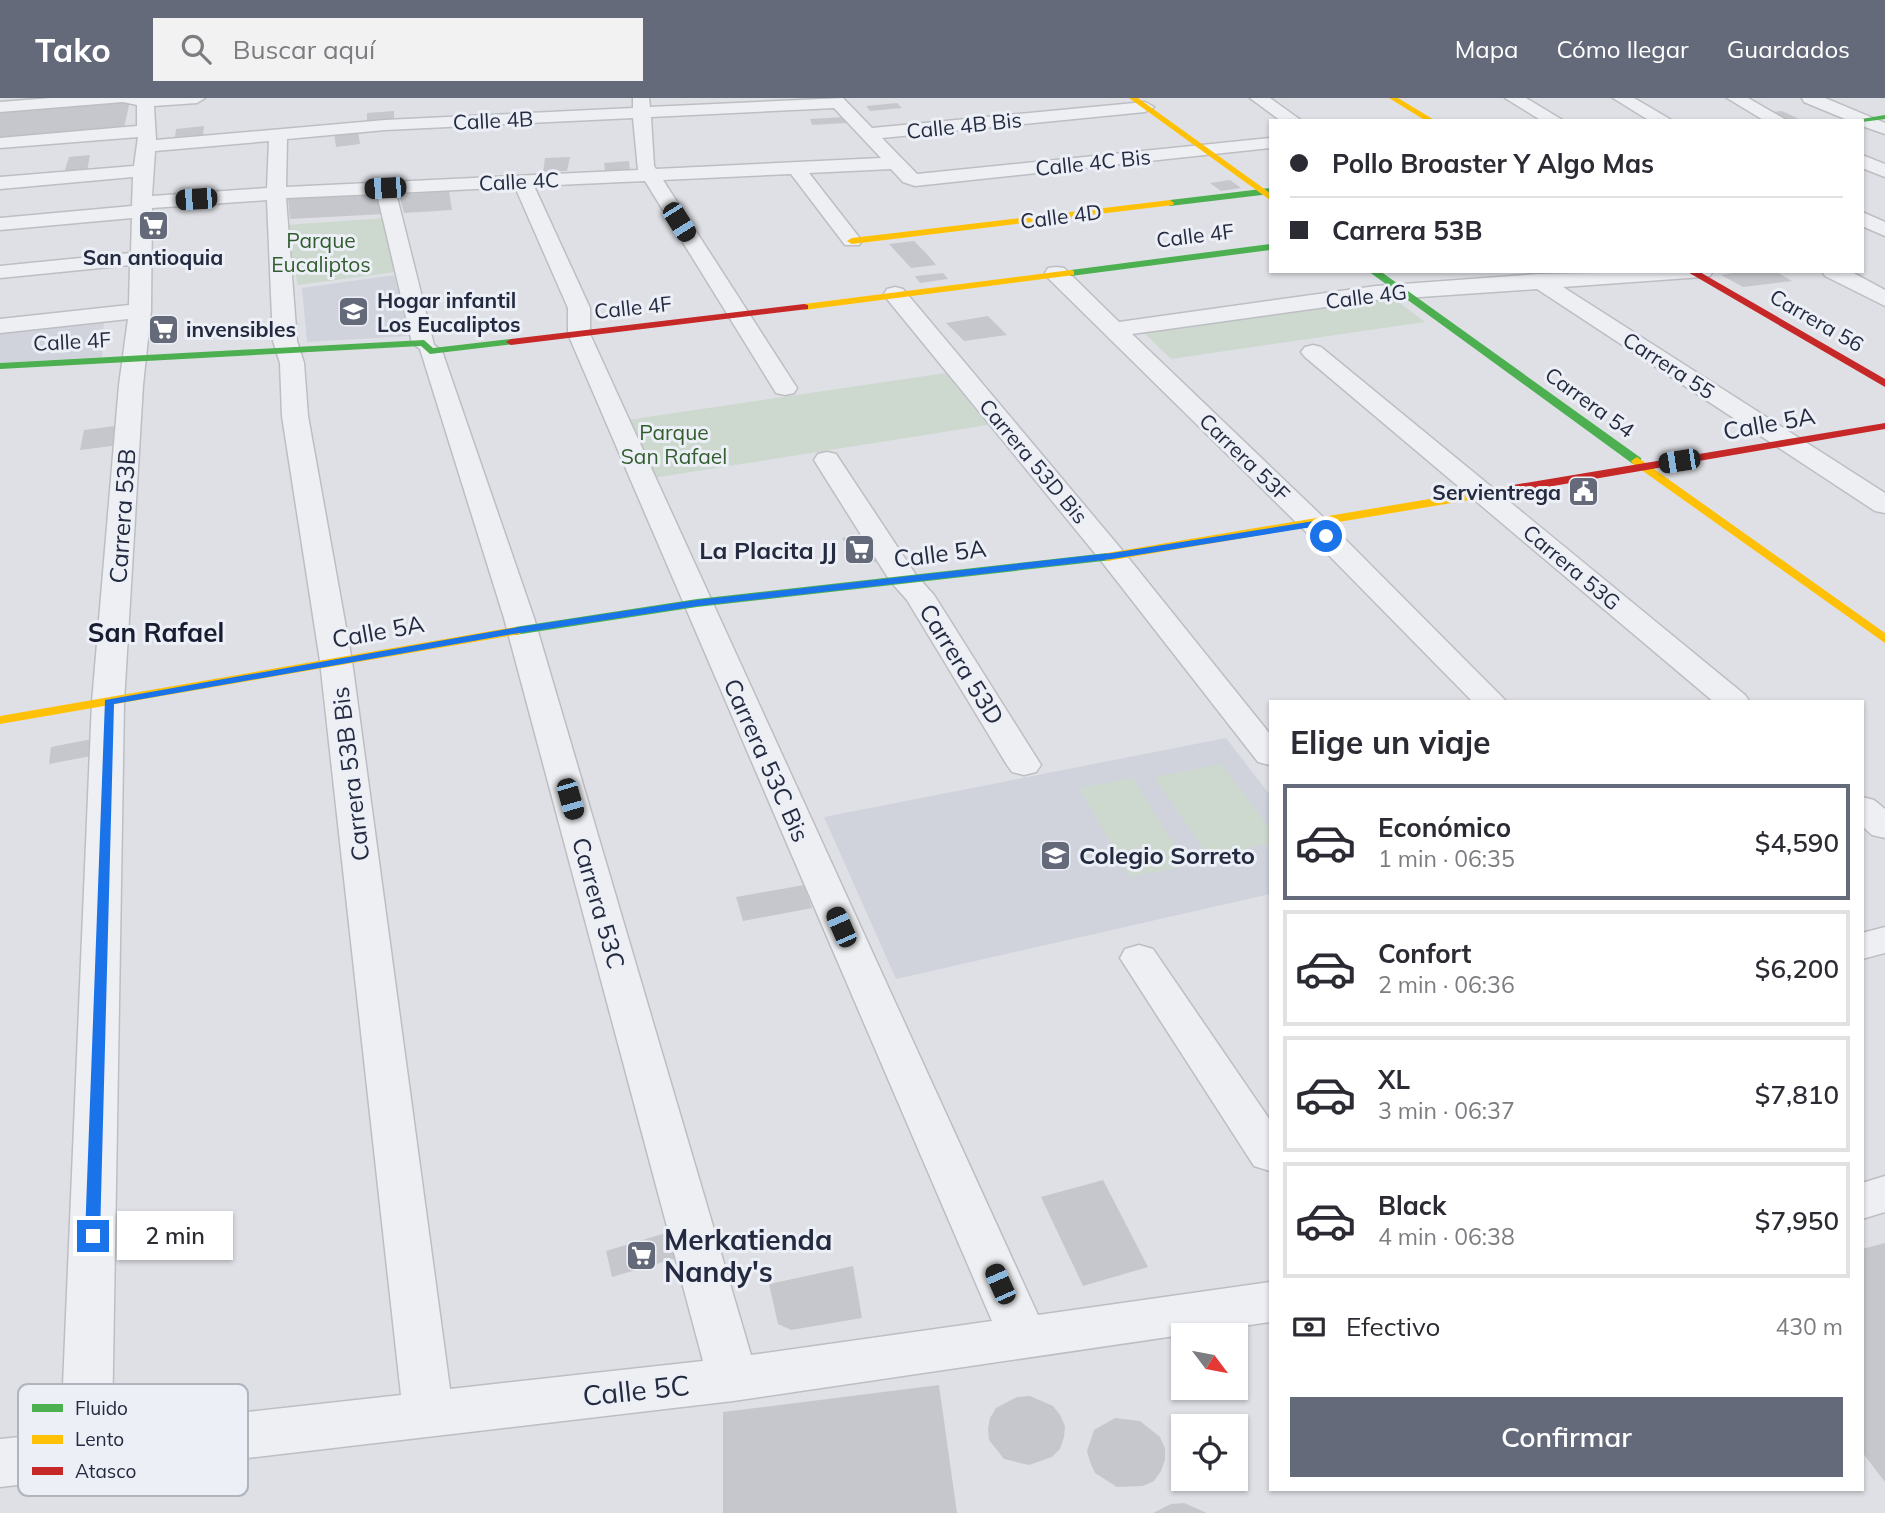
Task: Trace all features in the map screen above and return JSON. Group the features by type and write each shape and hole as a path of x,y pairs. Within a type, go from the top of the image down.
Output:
{"street":[{"path":"0,183 139,145 197,98"},
{"path":"1258,98 1290,119"},
{"path":"1393,98 1429,119"},
{"path":"1513,98 1551,119"},
{"path":"1621,98 1660,119"},
{"path":"1735,98 1775,119"},
{"path":"1810,98 1856,119"},
{"path":"836,101 895,163"},
{"name":"Calle 4B","path":"139,145 641,105 836,101"},
{"path":"1139,102 1268,193"},
{"name":"Calle 4B Bis","path":"866,134 1139,102"},
{"path":"641,105 645,166 785,387"},
{"path":"0,107 139,145"},
{"path":"1864,119 1885,117"},
{"path":"1864,122 1885,129"},
{"name":"Carrera 53B Bis","path":"278,135 275,193 287,350 292,363 295,416 336,661 428,1413"},
{"path":"0,143 139,145"},
{"name":"Calle 4C Bis","path":"895,163 915,180 1269,143"},
{"name":"Calle 4C","path":"0,224 139,145 275,193 895,163"},
{"name":"Carrera 53B","path":"88,1384 108,702 134,359 141,311 139,145"},
{"path":"1864,162 1885,172"},
{"path":"796,169 856,246"},
{"name":"Carrera 53C Bis","path":"522,181 579,308 579,334 1023,1336"},
{"name":"Carrera 53C","path":"385,188 427,347 522,630 733,1379"},
{"name":"Calle 4D","path":"856,246 1268,193"},
{"path":"1864,220 1881,240"},
{"name":"Calle 4F","path":"0,366 287,350 427,347 579,334 738,315 891,289 1056,273 1269,247"},
{"path":"0,271 142,258"},
{"name":"Carrera 53F","path":"1056,273 1314,524 1489,700"},
{"name":"Carrera 54","path":"1376,273 1885,639"},
{"name":"Calle 4G","path":"1116,329 1400,291 1534,277 1664,273"},
{"name":"Carrera 56","path":"1698,273 1885,384"},
{"path":"1837,273 1885,299"},
{"name":"Carrera 55","path":"1534,277 1885,505"},
{"name":"Carrera 53D Bis","path":"891,289 1112,556 1269,754"},
{"path":"0,326 141,311"},
{"name":"Carrera 53G","path":"1313,352 1732,700"},
{"name":"Calle 5A","path":"0,720 336,661 697,603 1112,556 1885,426"},
{"name":"Carrera 53D","path":"827,460 905,581 919,595 1024,765"},
{"path":"1864,810 1885,827"},
{"path":"1864,945 1885,940"},
{"path":"1139,958 1269,1153"},
{"path":"1864,1200 1885,1194"},
{"name":"Calle 5C","path":"248,1434 733,1379 1269,1302"},
{"name":"Calle 5C","path":"0,1464 18,1462"}],"shaded area":[{"name":"Hogar infantil Los Eucaliptos","path":"394,275 409,336 307,342 302,288"},
{"path":"104,319 102,357 0,363 0,329"},
{"name":"Colegio Sorreto","path":"1226,738 1269,794 1269,894 896,979 824,817"}],"green space":[{"name":"Parque Eucaliptos","path":"385,218 397,272 298,285 285,225"},
{"path":"1392,297 1425,322 1171,359 1143,332"},
{"name":"Parque San Rafael","path":"946,373 988,425 653,478 627,420"},
{"path":"1221,764 1269,828 1269,843 1209,857 1154,777"},
{"path":"1133,778 1187,866 1130,877 1079,788"}],"building":[{"path":"130,101 124,128 0,139 0,110"},
{"path":"897,103 902,108 870,111 866,106"},
{"path":"394,111 394,122 367,124 367,113"},
{"path":"1782,111 1799,119 1783,119 1770,112"},
{"path":"844,117 846,123 812,125 810,119"},
{"path":"204,126 203,135 175,137 176,129"},
{"path":"358,131 360,144 336,147 334,133"},
{"path":"90,155 87,171 64,173 69,157"},
{"path":"570,157 567,171 543,172 545,158"},
{"path":"629,161 630,169 605,171 604,163"},
{"path":"1230,180 1241,188 1221,191 1210,183"},
{"path":"449,191 452,210 404,213 399,195"},
{"path":"379,194 384,214 290,219 288,198"},
{"path":"914,241 936,265 911,268 889,244"},
{"path":"943,273 948,279 920,283 915,276"},
{"path":"1778,273 1792,281 1743,287 1721,275"},
{"path":"988,316 1007,335 964,341 946,323"},
{"path":"123,425 120,445 80,450 84,430"},
{"name":"La Placita JJ","path":"861,534 879,561 859,565 842,538"},
{"path":"92,739 91,756 49,764 51,747"},
{"path":"804,885 812,908 743,921 736,897"},
{"path":"1103,1180 1148,1267 1083,1286 1041,1197"},
{"name":"Merkatienda Nandy's","path":"669,1232 677,1258 612,1277 606,1251"},
{"path":"1885,1243 1885,1482 1864,1455 1864,1248"},
{"path":"853,1266 862,1318 791,1330 778,1324 769,1284"},
{"path":"939,1385 957,1513 723,1513 723,1412"},
{"path":"1030,1396 1053,1406 1065,1426 1060,1449 1052,1457 1029,1465 1004,1459 989,1440 988,1429 996,1408 1017,1397"},
{"path":"1115,1418 1140,1421 1160,1437 1165,1448 1165,1460 1154,1481 1143,1486 1117,1487 1095,1473 1087,1451 1094,1430"},
{"path":"1184,1503 1207,1513 1153,1513 1171,1504"}],"traffic: fast":[{"path":"1864,120 1885,117"},
{"path":"1170,203 1269,191"},
{"path":"1071,273 1269,247"},
{"path":"1376,273 1637,461"},
{"path":"0,366 424,343 430,351 511,342"},
{"path":"515,631 697,603 1107,557"}],"traffic: slow":[{"path":"1133,98 1269,196"},
{"path":"1393,98 1429,119"},
{"path":"852,241 1170,203"},
{"path":"804,307 1071,273"},
{"path":"1637,461 1885,639"},
{"path":"1107,557 1513,489"},
{"path":"0,720 515,631"}],"traffic: jam":[{"path":"1694,273 1885,384"},
{"path":"511,342 804,307"},
{"path":"1513,489 1885,426"}],"place":[{"name":"San antioquia","path":"153,225"},
{"name":"Hogar infantil Los Eucaliptos","path":"354,312"},
{"name":"invensibles","path":"163,329"},
{"name":"Servientrega","path":"1584,492"},
{"name":"La Placita JJ","path":"860,550"},
{"name":"Colegio Sorreto","path":"1056,855"},
{"name":"Merkatienda Nandy's","path":"641,1255"}],"district":[{"name":"San Rafael","path":"156,632"}],"route":[{"path":"93,1236 108,702 507,632 697,603 1112,556 1314,524 1326,536"}]}
